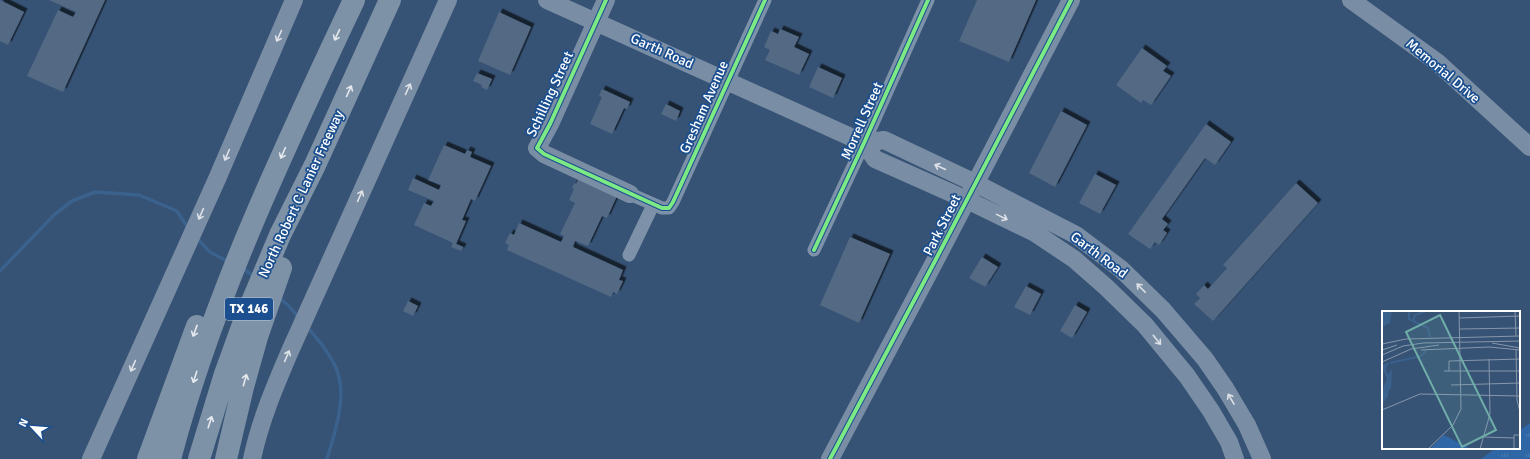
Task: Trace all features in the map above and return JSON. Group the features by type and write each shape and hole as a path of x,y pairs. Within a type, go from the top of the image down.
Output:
{"highway":[{"name":"North Robert C Lanier Freeway","path":"170,459 209,334 257,209 354,0"},
{"name":"North Robert C Lanier Freeway","path":"199,459 225,374 246,316 280,235 315,165 390,0"},
{"path":"226,459 243,386 257,337 281,268 300,223 315,165"},
{"path":"148,459 199,319 257,209"}],"main road":[{"path":"91,459 217,179 294,0"},
{"name":"Garth Road","path":"547,0 864,142 884,140 975,183 1076,235 1121,269 1163,310 1205,358 1247,425 1262,459"},
{"name":"Schilling Street","path":"606,0 550,124 537,148 544,154 630,194"},
{"name":"Park Street","path":"830,459 1071,0"},
{"name":"Memorial Drive","path":"1351,0 1438,62 1530,147"},
{"path":"252,459 261,425 274,388 445,2"},
{"name":"Garth Road","path":"864,142 876,159 967,200 1035,233 1074,259 1106,287 1145,325 1187,376 1229,442 1235,459"},
{"path":"1145,325 1163,310"},
{"path":"1229,442 1247,425"}],"street":[{"name":"Gresham Avenue","path":"653,205 662,208 669,208 673,202 765,0"},
{"name":"Morrell Street","path":"814,250 928,0"},
{"path":"630,194 653,205 630,255"}],"green space":[{"path":"1530,423 1530,459 1481,459 1495,449 1520,449 1520,430"}],"building":[{"path":"0,0 24,12 8,45 0,41"},
{"path":"49,0 105,0 63,92 27,76 58,10 73,17 76,12"},
{"path":"977,0 1036,0 1009,62 959,41"},
{"path":"499,12 531,27 510,75 478,61"},
{"path":"780,29 799,37 794,47 809,54 799,75 765,60 770,50 764,47 771,31 778,34"},
{"path":"1142,48 1167,66 1163,71 1171,76 1151,105 1143,100 1141,103 1116,85"},
{"path":"818,67 842,78 833,98 809,87"},
{"path":"477,73 492,79 487,90 481,87 482,85 473,81"},
{"path":"602,89 630,102 627,109 624,108 612,134 590,124 602,97 599,96"},
{"path":"666,104 680,111 676,121 661,114"},
{"path":"1061,111 1087,125 1055,187 1029,173"},
{"path":"1206,124 1231,142 1215,165 1205,158 1162,219 1168,224 1163,230 1167,233 1159,245 1155,242 1150,249 1128,234"},
{"path":"444,145 465,154 467,150 472,152 470,157 491,166 475,201 471,199 462,220 466,221 456,244 463,247 461,251 451,247 453,243 414,225 424,203 431,206 434,201 408,190 413,178 439,190 441,185 428,180"},
{"path":"1095,174 1116,185 1100,214 1079,203"},
{"path":"579,178 617,196 607,218 602,216 588,246 575,241 573,247 623,270 619,280 623,281 617,294 613,292 611,297 507,250 509,245 505,243 510,233 514,235 519,223 561,242 564,236 560,234 575,203 569,200 574,189 572,188 574,183 576,184"},
{"path":"1296,183 1318,203 1213,321 1194,304 1200,298 1196,294 1204,285 1208,289 1227,268 1223,265"},
{"path":"850,237 890,254 859,323 820,305"},
{"path":"982,257 998,267 985,287 969,278"},
{"path":"1026,286 1041,294 1030,315 1014,307"},
{"path":"408,301 418,306 413,316 403,311"},
{"path":"1075,305 1087,312 1072,338 1060,331"}],"waterway":[{"path":"0,271 54,215 72,201 95,192 139,195 177,211 188,228"},
{"path":"196,237 210,252 229,262"},
{"path":"242,268 255,277"},
{"path":"278,297 289,306 299,318"},
{"path":"307,327 319,341 336,368 341,390 341,402 337,425 327,459"}],"cycle path":[{"path":"606,0 550,124 537,148 544,154 662,208 669,208 673,202 765,0"},
{"path":"814,250 928,0"},
{"path":"830,459 1071,0"}]}
